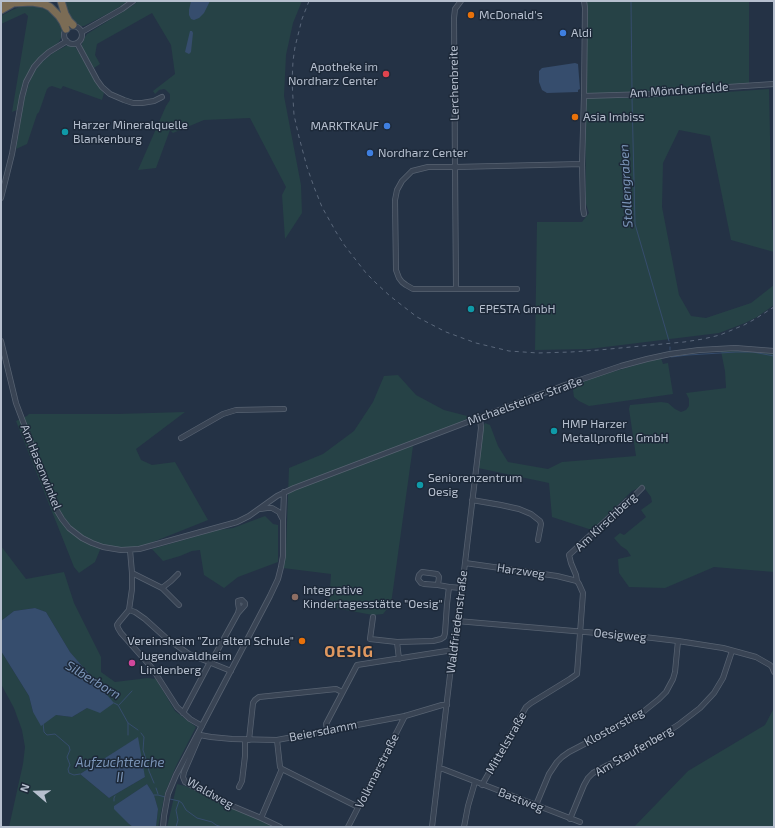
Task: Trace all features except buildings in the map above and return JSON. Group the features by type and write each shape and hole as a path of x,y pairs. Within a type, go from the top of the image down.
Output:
{"highway":[{"path":"61,1 65,14 73,26"},
{"path":"1,10 15,2 44,4 60,16 66,29"}],"street":[{"path":"82,32 133,1"},
{"name":"Lerchenbreite","path":"456,289 454,18 455,9 461,1"},
{"path":"584,1 582,164 584,214"},
{"path":"73,26 79,27 82,32 82,38 77,43 72,44 67,41 64,34 66,29 73,26"},
{"path":"1,198 12,154 26,82 41,59 49,52 67,41"},
{"path":"77,43 97,80 110,94 124,100 142,103 154,101 162,97"},
{"name":"Am Mönchenfelde","path":"584,96 651,94 774,84"},
{"path":"517,289 435,290 413,289 406,285 399,278 396,270 395,207 396,194 399,186 412,171 428,167 582,164"},
{"name":"Am Hasenwinkel","path":"1,341 16,403 51,497 59,514 73,531 82,538 107,548 121,550 146,547 226,525 259,510 284,492"},
{"name":"Michaelsteiner Straße","path":"284,492 621,366 670,354 699,350 735,348 774,351"},
{"path":"181,438 223,414 236,410 284,409"},
{"name":"Waldfriedenstraße","path":"432,827 481,428 480,418"},
{"name":"Am Kirschberg","path":"577,581 568,555 642,488"},
{"path":"163,827 168,798 176,775 184,758 199,735 201,727 278,579 283,556 284,492"},
{"path":"472,500 507,506 531,514 540,521 541,524 538,540"},
{"path":"259,510 272,508 279,512 283,520"},
{"path":"130,550 132,589 129,610 117,625 118,628 152,668 177,707 201,727"},
{"name":"Harzweg","path":"464,563 556,576 577,581"},
{"path":"438,585 439,577 437,574 422,572 419,575 418,580 421,583 462,588"},
{"path":"132,573 165,590 179,605"},
{"path":"162,588 178,574"},
{"path":"577,581 584,593 580,632"},
{"path":"373,617 370,639 397,642 441,640 445,633 449,587"},
{"path":"129,610 145,618 166,638 189,654 231,671"},
{"path":"183,713 238,613"},
{"name":"Oesigweg","path":"457,621 678,641 723,648 756,658 770,665 774,672"},
{"name":"Mittelstraße","path":"482,785 526,707 577,674 580,632"},
{"name":"Klosterstieg","path":"536,805 549,774 562,757 638,716 666,692 675,672 678,641"},
{"path":"397,642 399,660"},
{"path":"327,730 326,724 357,665 399,660 453,650"},
{"name":"Am Staufenberg","path":"570,819 588,778 604,767 638,751 667,733 700,708 720,685 732,650"},
{"path":"239,787 242,781 247,740 253,703 255,700 259,697 336,689 342,692"},
{"name":"Beiersdamm","path":"199,735 247,740 277,740 405,716 442,705 447,705"},
{"name":"Volkmarstraße","path":"348,827 405,716"},
{"name":"Waldweg","path":"199,735 184,772 183,777 185,782 230,806 280,827"},
{"path":"277,740 280,767 282,769 358,807"},
{"path":"261,818 282,769"},
{"name":"Bastweg","path":"440,769 580,822"},
{"path":"464,827 475,782"}],"green space":[{"path":"63,1 128,1 113,11 84,26 81,26 72,21"},
{"path":"138,1 302,1 293,23 286,55 284,96 301,185 302,213 285,239 282,195 286,187 250,118 204,120 173,133 170,130 156,168 138,170 170,100 170,94 166,90 159,90 155,94 153,91 175,74 171,45 152,13 97,44 95,55 100,64 94,68 82,48 82,44 87,34"},
{"path":"586,1 749,1 749,83 672,91 585,94"},
{"path":"27,4 43,7 56,16 63,29 59,42 46,52 31,68 22,86 17,110 12,112 28,16 25,13 1,24 1,16"},
{"path":"68,45 75,47 98,86 104,93 102,100 63,86 61,89 52,86 49,87 37,114 27,144 16,149 24,99 32,75 41,63 53,53"},
{"path":"769,89 772,230 774,230 774,252 731,240 710,136 679,130 663,163 662,207 679,295 691,316 706,318 751,303 774,285 774,305 757,317 719,333 589,349 535,350 537,222 582,222 589,213 586,204 585,98 642,98"},
{"path":"721,351 752,351 774,354 774,572 714,567 665,588 629,587 619,573 618,559 631,556 627,550 614,538 620,533 624,535 646,517 641,510 652,502 651,497 643,486 632,491 592,530 552,517 549,483 478,468 482,431 485,423 490,425 498,446 508,462 548,469 562,462 636,456 629,409 630,405 661,402 668,403 681,412 686,410 689,406 689,399 686,393 726,388 725,371"},
{"path":"661,358 663,364 668,363 673,394 589,406 574,397 573,390 578,384 598,376"},
{"path":"398,375 416,395 444,410 471,417 417,441 413,446 391,604 383,614 373,615 329,607 331,574 283,568 286,550 289,468 323,454 354,431 373,402 384,376"},
{"path":"185,412 136,449 141,460 152,465 175,462 208,520 148,544 130,548 102,545 95,562 79,573 74,567 16,421 29,414"},
{"path":"265,516 273,524 278,525 278,562 238,577 224,588 204,575 200,550 192,551 163,561 152,549 218,530 233,528"},
{"path":"1,546 26,579 64,572 74,603 101,657 101,672 115,682 148,678 156,679 175,711 196,727 176,766 165,793 158,827 156,827 158,809 154,795 147,784 114,806 133,827 9,827 23,764 25,747 22,730 14,708 1,684 1,651 29,696 33,712 72,717 87,708 113,703 70,652 46,612 35,608 14,611 1,621","holes":["137,738 145,777 109,798 80,774"]},
{"path":"774,708 774,827 634,827 688,771 765,725"},
{"path":"177,784 185,786 278,827 167,827"}],"water":[{"path":"191,1 210,1 204,13 199,18 194,20 191,19 189,15"},
{"path":"190,31 193,33 191,52 189,54 185,52"},
{"path":"575,63 578,64 580,89 578,92 547,93 542,90 539,82 539,71 542,68"},
{"path":"35,608 46,612 70,652 114,703 100,713 87,708 72,717 56,715 41,726 33,712 29,696 1,651 1,621 14,611"},
{"name":"Aufzuchtteiche II","path":"138,737 145,777 109,798 80,774"},
{"path":"147,784 154,795 158,809 156,827 133,827 114,809 114,806"}],"waterway":[{"name":"Stollengraben","path":"631,1 632,90"},
{"name":"Stollengraben","path":"632,98 635,224 669,341"},
{"name":"Stollengraben","path":"671,357 736,352 753,352 774,356"},
{"path":"119,705 132,691"},
{"name":"Silberborn","path":"114,703 118,705 128,723 138,730"},
{"path":"43,723 44,732 47,735 55,734 69,746 70,750 67,757 70,765 68,769 69,773 74,775 80,774"},
{"path":"128,723 128,735"},
{"name":"Silberborn","path":"141,733 144,737 143,750 154,783"},
{"name":"Silberborn","path":"156,788 158,794"},
{"name":"Silberborn","path":"154,795 165,797"},
{"path":"114,801 115,796"},
{"name":"Silberborn","path":"170,799 182,803 186,810 197,818 212,822 222,827"},
{"path":"176,827 178,820 176,810 179,801"}],"railway":[{"path":"309,1 302,19 295,47 292,82 294,115 307,167 322,207 345,246 366,273 377,284 417,317 446,332 476,343 509,351 538,353 599,350 703,339 720,335 744,325 774,307"}],"place":[{"name":"McDonald's","path":"471,15"},
{"name":"Aldi","path":"563,33"},
{"name":"Apotheke im Nordharz Center","path":"386,74"},
{"name":"Asia Imbiss","path":"575,117"},
{"name":"MARKTKAUF","path":"387,126"},
{"name":"Harzer Mineralquelle Blankenburg","path":"65,132"},
{"name":"Nordharz Center","path":"370,153"},
{"name":"EPESTA GmbH","path":"471,309"},
{"name":"HMP Harzer Metallprofile GmbH","path":"554,431"},
{"name":"Seniorenzentrum Oesig","path":"420,485"},
{"name":"Integrative Kindertagesstätte \"Oesig\"","path":"295,597"},
{"name":"Vereinsheim \"Zur alten Schule\"","path":"302,641"},
{"name":"Jugendwaldheim Lindenberg","path":"132,663"}],"district":[{"name":"OESIG","path":"349,652"}]}
